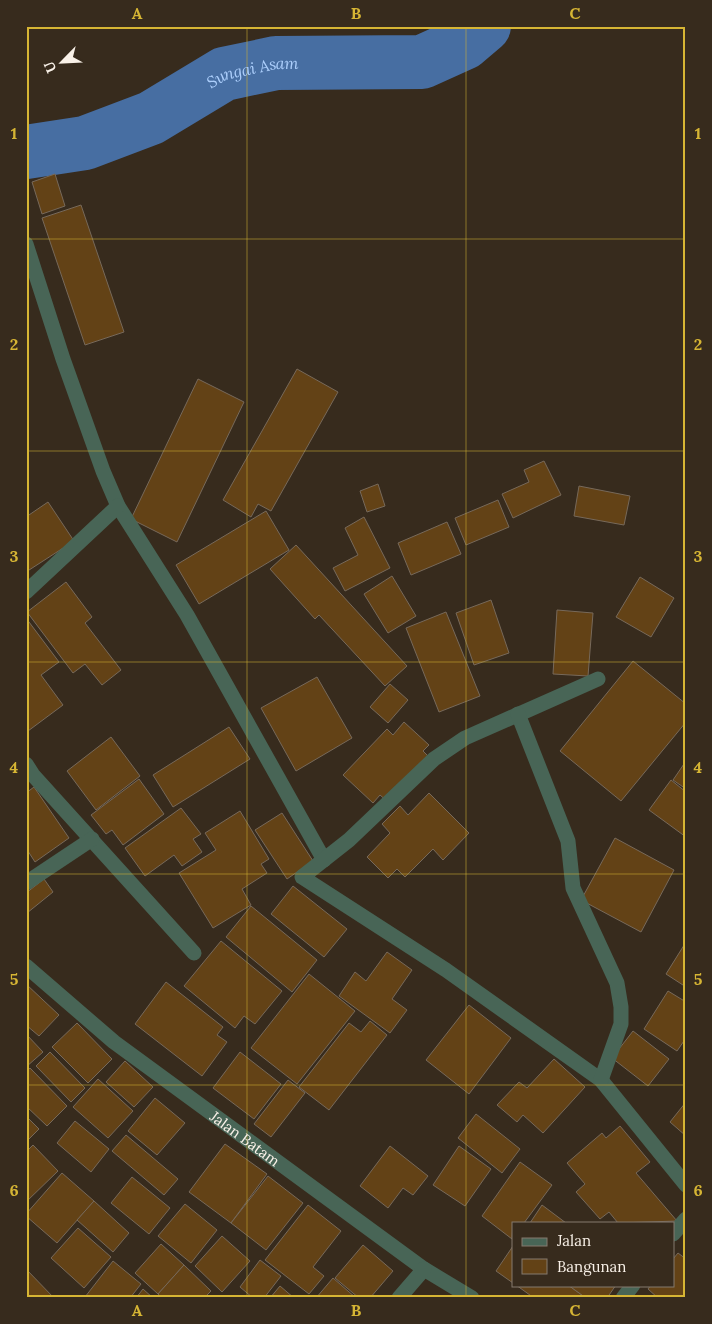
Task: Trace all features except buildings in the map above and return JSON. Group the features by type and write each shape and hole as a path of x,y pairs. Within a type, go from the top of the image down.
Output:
{"street":[{"path":"26,244 99,462 118,506 187,615 324,860"},
{"path":"26,592 118,506"},
{"path":"598,678 465,738 434,759 349,840 302,877 446,970 601,1080 686,1185"},
{"path":"518,714 568,841 573,888 617,983 621,1007 620,1024 601,1080"},
{"path":"26,764 33,775 194,953"},
{"path":"26,882 92,839"},
{"name":"Jalan Batam","path":"26,966 114,1042 424,1269 472,1298"},
{"path":"674,1233 686,1219"},
{"path":"399,1298 424,1269"},
{"path":"623,1298 632,1286"}],"waterway":[{"name":"Sungai Asam","path":"26,152 85,143 151,118 224,74 276,63 422,62 464,43 484,26"}]}
